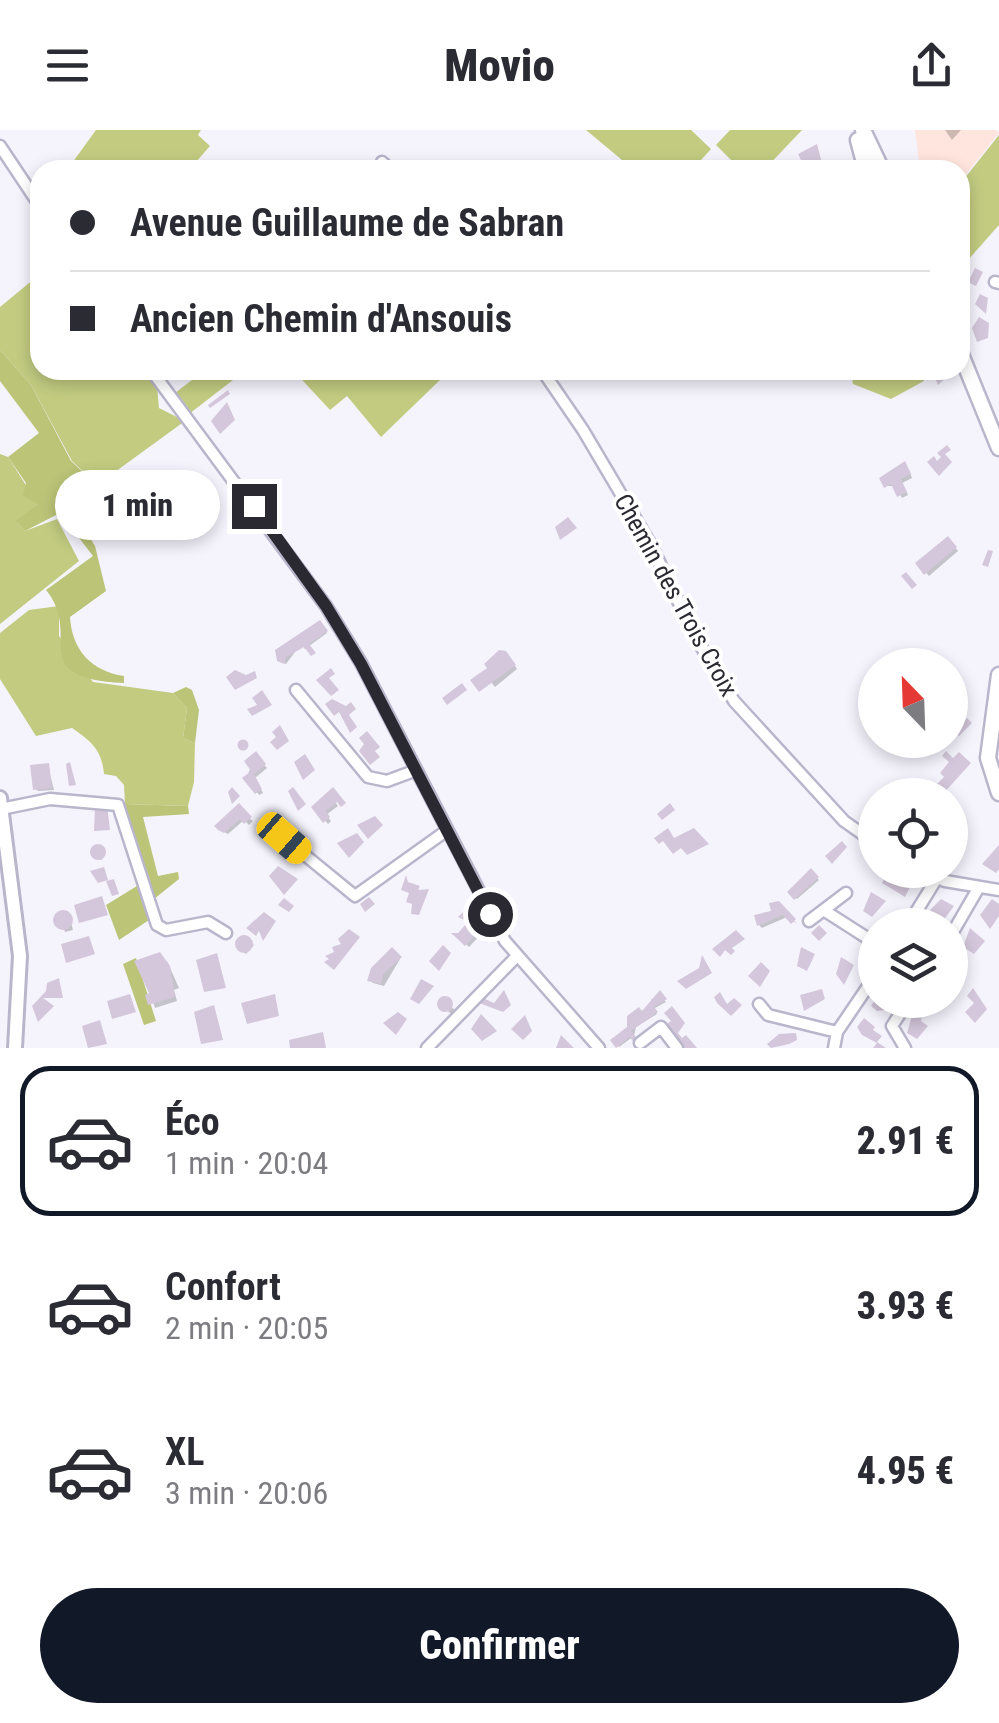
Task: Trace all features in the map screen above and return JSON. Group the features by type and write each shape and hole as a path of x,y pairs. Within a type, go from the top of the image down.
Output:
{"main road":[{"path":"855,130 863,160"},
{"path":"863,130 877,160"},
{"path":"970,377 999,448"},
{"path":"999,678 988,758 999,793"}],"street":[{"path":"0,146 30,191"},
{"path":"158,380 326,606 361,664 414,771 516,957 599,1048"},
{"name":"Chemin des Trois Croix","path":"549,380 584,430 642,530 734,700 844,821 858,831"},
{"path":"296,690 368,777 387,782 414,771"},
{"path":"15,1048 20,956 1,804 50,799 118,805 157,925 166,930 208,922 226,933"},
{"path":"284,838 355,896 446,831"},
{"path":"968,885 999,890"},
{"path":"967,908 979,887"},
{"path":"809,921 846,893"},
{"path":"825,911 858,933"},
{"path":"427,1048 516,957"},
{"path":"834,1048 838,1032 858,1002"},
{"path":"759,1004 768,1015 838,1032"},
{"path":"897,1018 892,1026 906,1048"},
{"path":"640,1043 661,1027 677,1048"}],"shaded area":[{"path":"915,130 999,133 970,169 970,160 919,160"}],"green space":[{"path":"96,130 201,130 198,135 210,146 198,160 74,160"},
{"path":"586,130 691,130 711,149 701,160 622,160"},
{"path":"730,130 802,130 774,160 731,160 716,145"},
{"path":"999,135 999,225 970,258 970,171"},
{"path":"30,282 30,380 153,380 159,408 185,421 97,485 72,461 31,385 0,350 0,307"},
{"path":"0,350 31,385 71,461 97,485 69,503 95,546 106,591 70,617 75,639 85,657 102,669 124,676 124,683 93,679 75,673 65,664 56,607 46,590 93,556 60,513 25,531 16,521 38,504 23,496 26,483 8,457 39,433 0,381"},
{"path":"192,380 233,380 189,414 175,393"},
{"path":"302,380 440,380 381,437 347,396 330,410"},
{"path":"852,380 924,381 891,399 853,384"},
{"path":"0,454 8,457 38,504 17,522 25,531 57,519 79,561 0,624"},
{"path":"59,606 59,636 93,682 173,693 187,708 183,738 195,743 194,782 188,806 125,804 124,785 116,776 104,774 98,752 85,737 72,728 36,736 0,679 0,633 29,610"},
{"path":"186,687 192,690 199,710 195,743 183,738 187,708 173,693"},
{"path":"125,804 188,806 189,814 143,817 158,876 178,872 179,879 154,899"},
{"path":"137,886 149,920 119,940 106,905"},
{"path":"136,958 156,1021 144,1025 123,964"}],"building":[{"path":"817,144 821,160 801,160 798,154"},
{"path":"975,268 983,272 976,286 970,278"},
{"path":"980,294 988,298 986,314 975,304"},
{"path":"979,317 989,323 988,338 977,342 972,328"},
{"path":"228,390 230,394 210,408 208,405"},
{"path":"227,402 235,420 220,434 211,421"},
{"path":"947,445 951,450 945,454 952,462 939,476 927,462 934,456 937,461 941,457 937,453"},
{"path":"905,461 911,474 901,479 907,492 897,497 891,484 884,488 879,478"},
{"path":"568,517 577,528 560,540 555,527"},
{"path":"948,536 957,547 924,575 915,563"},
{"path":"988,550 993,551 988,567 982,565"},
{"path":"906,572 917,585 912,589 901,576"},
{"path":"320,620 328,631 309,644 316,653 311,656 304,647 286,657 284,664 277,661 275,650"},
{"path":"499,650 506,651 516,665 479,692 470,680 487,668 484,664"},
{"path":"331,668 335,674 329,678 339,690 331,696 316,680"},
{"path":"235,670 246,675 255,671 257,678 235,690 226,677"},
{"path":"462,683 467,690 447,705 442,698"},
{"path":"262,690 272,705 252,716 247,709 257,705 252,698"},
{"path":"332,699 346,706 351,702 356,709 349,715 357,727 350,733 339,712 334,716 325,704"},
{"path":"280,725 289,741 277,750 270,742 276,737 272,732"},
{"path":"367,731 380,747 375,751 380,757 370,765 359,751 364,744 359,738"},
{"path":"243,739 249,745 243,751 237,745"},
{"path":"256,751 266,764 254,774 262,789 255,794 242,778 251,771 244,761"},
{"path":"305,754 315,770 303,780 294,762"},
{"path":"944,758 966,758 971,763 957,778 943,778 940,773 949,762"},
{"path":"70,762 76,785 69,786 66,764"},
{"path":"49,763 52,788 33,790 30,765"},
{"path":"232,787 240,796 232,804 228,792"},
{"path":"293,787 306,804 298,811 288,791"},
{"path":"333,787 346,803 341,807 337,802 326,811 330,817 323,823 311,807"},
{"path":"239,803 252,817 244,824 240,819 224,833 218,830 214,826"},
{"path":"670,803 675,810 662,820 657,814"},
{"path":"107,805 110,830 94,831 95,807"},
{"path":"375,816 383,825 368,839 357,825"},
{"path":"668,828 674,838 694,828 709,844 687,855 681,848 673,854 663,841 659,844 654,838"},
{"path":"357,833 364,842 349,858 337,843"},
{"path":"842,841 847,847 832,864 825,856"},
{"path":"98,844 106,852 98,860 90,852"},
{"path":"999,845 999,869 996,873 982,864"},
{"path":"278,866 298,879 284,895 269,876"},
{"path":"104,867 108,880 98,883 90,871"},
{"path":"811,868 819,877 794,900 787,892"},
{"path":"406,875 408,882 420,886 418,890 429,889 419,915 411,914 412,904 406,902 409,893 401,890"},
{"path":"114,879 119,894 112,896 106,881"},
{"path":"890,888 910,888 905,897"},
{"path":"871,892 886,901 880,908 864,908"},
{"path":"102,896 108,915 79,923 74,905"},
{"path":"369,897 375,904 365,912 360,904"},
{"path":"284,898 294,906 289,912 278,905"},
{"path":"941,899 954,906 953,908 932,908"},
{"path":"992,899 999,904 999,916 990,929 980,915"},
{"path":"779,901 796,919 791,924 783,915 757,926 754,915 771,911 769,903"},
{"path":"467,908 483,926 465,946 451,933 458,933 468,922 458,917"},
{"path":"63,910 73,920 63,930 53,920"},
{"path":"264,912 276,921 263,941 259,931 256,936 246,928"},
{"path":"819,925 827,933 819,941 811,933"},
{"path":"970,928 985,941 974,954 968,950"},
{"path":"349,929 360,937 334,970 324,962 329,959 325,956 334,952 332,947 341,944 338,939"},
{"path":"736,930 745,939 732,948 735,951 731,955 725,950 720,957 712,949"},
{"path":"244,935 251,937 251,951 244,953 237,951 235,944 237,937"},
{"path":"89,936 95,954 66,963 61,944"},
{"path":"443,945 451,953 439,971 429,961"},
{"path":"392,947 402,957 383,974 381,984 367,981 371,968"},
{"path":"801,947 815,954 807,971 797,966"},
{"path":"160,952 170,966 175,997 148,1005 145,995 149,993 134,961"},
{"path":"217,953 226,988 204,992 196,960"},
{"path":"702,955 712,973 686,989 677,981 699,968"},
{"path":"841,957 854,965 844,985 836,974"},
{"path":"761,962 770,971 760,987 748,976"},
{"path":"59,978 63,998 43,998 54,1006 38,1022 32,1006 46,991 47,983"},
{"path":"421,979 434,986 419,1004 410,999"},
{"path":"973,988 987,1009 975,1023 968,1015 974,1003 968,995"},
{"path":"822,989 825,999 804,1011 800,995"},
{"path":"504,990 511,1005 503,1012 479,1003 483,998 494,1003"},
{"path":"660,990 667,999 654,1007 658,1012 631,1031 638,1040 634,1043 630,1037 616,1048 610,1040 627,1027 627,1016 639,1007 642,1011"},
{"path":"720,992 727,1004 734,998 742,1005 731,1016 714,997"},
{"path":"130,994 136,1012 112,1019 107,1001"},
{"path":"275,994 279,1016 247,1024 241,1003"},
{"path":"445,996 453,1004 445,1012 437,1004"},
{"path":"214,1005 223,1040 201,1044 194,1012"},
{"path":"672,1006 685,1023 678,1033 682,1038 686,1035 697,1048 682,1048 664,1026 671,1021 664,1013"},
{"path":"398,1012 407,1019 396,1035 383,1023"},
{"path":"481,1014 497,1031 482,1041 471,1029"},
{"path":"525,1015 532,1031 523,1040 511,1029"},
{"path":"864,1018 882,1036 877,1042 886,1048 873,1048 877,1043 862,1035 857,1027"},
{"path":"911,1018 922,1018 928,1026 917,1039 907,1033"},
{"path":"100,1020 107,1044 88,1048 82,1026"},
{"path":"323,1032 326,1048 290,1048 289,1040"},
{"path":"796,1033 797,1040 789,1044 771,1048 767,1044 779,1034"},
{"path":"561,1035 574,1048 556,1048"}],"route":[{"path":"254,506 326,606 361,664 490,914"}]}
